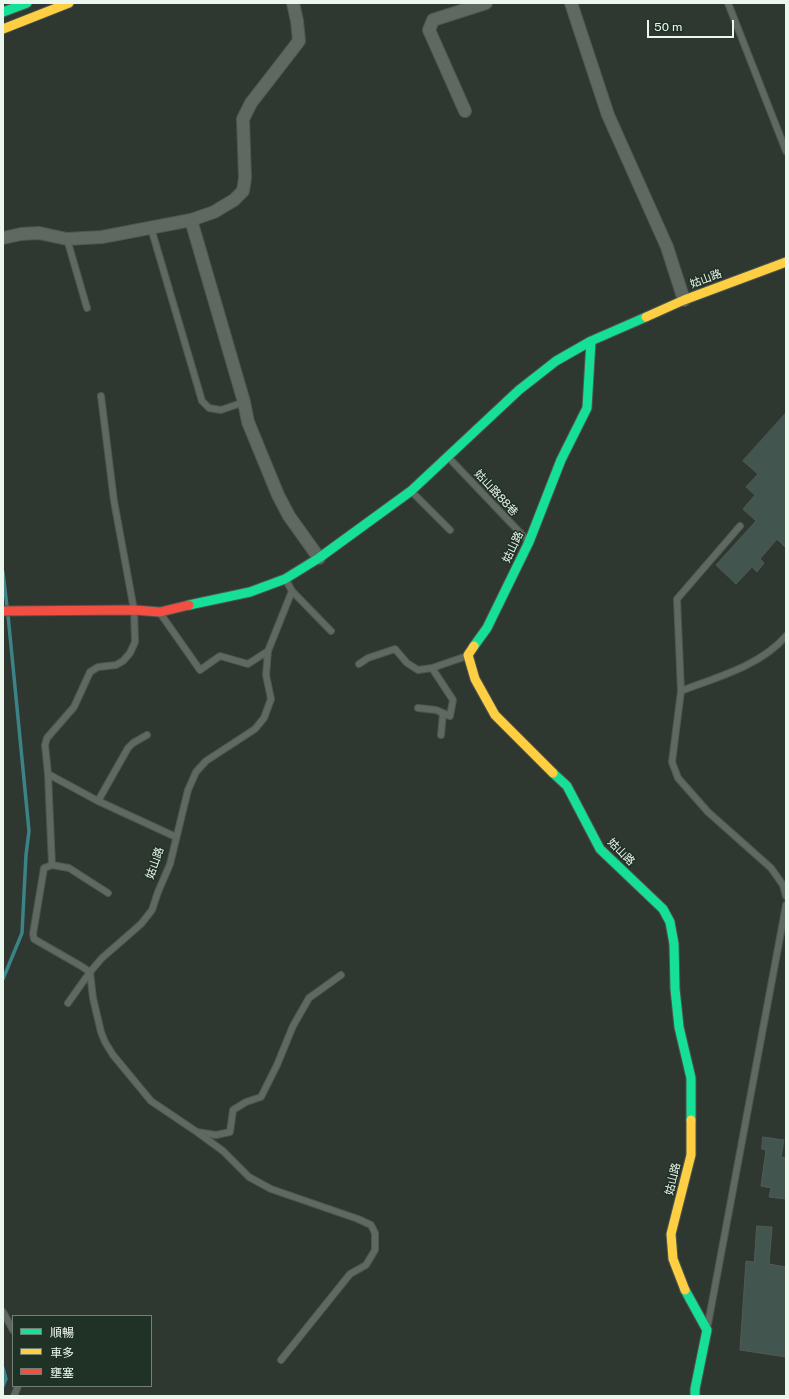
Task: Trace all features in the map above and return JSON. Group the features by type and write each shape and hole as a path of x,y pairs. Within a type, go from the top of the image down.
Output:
{"street":[{"path":"3,12 27,3"},
{"path":"3,28 69,3"},
{"path":"3,238 21,234 39,233 67,239 102,237 191,220 214,212 234,200 243,191 243,119 251,103 299,41 297,20 293,3"},
{"path":"465,112 429,30 433,20 486,3"},
{"path":"571,3 608,114 667,247 684,300"},
{"path":"191,220 244,402 248,422 278,495 289,516 319,558"},
{"name":"姑山路","path":"3,611 134,610 160,612 250,592 285,579 319,558 411,491 519,390 556,361 591,341 684,300 786,262"},
{"name":"姑山路","path":"591,341 587,408 561,460 529,542 487,628 468,655 475,679 495,715 567,786 600,849 663,909 670,922 674,944 675,989 679,1027 691,1078 691,1155 671,1234 673,1260 682,1283 707,1330"},
{"path":"695,1396 695,1389 707,1330"}],"lane":[{"path":"728,3 786,151"},
{"path":"150,228 202,401 209,408 221,410 244,402"},
{"path":"67,239 86,308"},
{"path":"52,865 48,774 45,745 47,738 74,707 90,672 98,667 116,665 123,661 130,653 135,642 134,610 114,501 101,396"},
{"name":"姑山路88巷","path":"448,457 529,542"},
{"path":"411,491 450,530"},
{"path":"740,526 677,599 681,691 672,762 678,778 708,812 771,868 783,885 786,896"},
{"path":"285,579 292,590 331,631"},
{"name":"姑山路","path":"68,1003 102,958 141,924 152,910 170,864 188,790 196,772 206,761 255,728 266,714 271,699 266,675 268,651 292,590"},
{"path":"160,612 200,670 220,656 248,664 268,651"},
{"path":"681,691 748,665 778,645 786,636"},
{"path":"359,664 368,658 395,649 407,663 418,670 432,668 468,655"},
{"path":"418,708 436,710 450,716 453,700 432,668"},
{"path":"441,735 443,713"},
{"path":"98,801 128,748 133,743 147,735"},
{"path":"48,774 98,801 176,837"},
{"path":"108,893 69,868 52,865 44,868 33,934 34,939 90,972 93,998 101,1032 113,1055 152,1101 223,1151 249,1177 272,1189 358,1219 371,1225 375,1233 375,1250 366,1265 350,1274 281,1360"},
{"path":"707,1330 786,905"},
{"path":"197,1132 216,1135 230,1132 233,1110 246,1102 261,1097 277,1065 293,1026 308,998 341,975"},
{"path":"3,1312 12,1328"}],"building":[{"path":"786,413 786,548 777,539 760,559 764,563 757,572 752,567 736,584 716,565 756,521 743,509 755,495 746,487 758,474 743,461"},
{"path":"763,1137 784,1140 781,1157 786,1158 786,1199 769,1197 771,1188 761,1186 766,1150 762,1149"},
{"path":"757,1226 772,1227 769,1264 786,1267 786,1357 740,1350 746,1261 754,1262"}],"waterway":[{"path":"3,572 7,607"},
{"path":"3,979 22,933 26,855 29,831 8,615"},
{"path":"3,1368 6,1379 3,1386"}],"traffic: fast":[{"path":"3,12 27,3"},
{"path":"189,605 250,592 285,579 319,558 411,491 519,390 556,361 591,341 646,317"},
{"path":"474,646 487,628 529,542 561,460 587,408 591,341"},
{"path":"553,773 567,786 600,849 663,909 670,922 674,944 675,989 679,1027 691,1078 691,1120"},
{"path":"685,1290 707,1330 695,1389 695,1396"}],"traffic: slow":[{"path":"3,29 69,3"},
{"path":"646,317 684,300 786,262"},
{"path":"474,646 468,655 475,679 495,715 553,773"},
{"path":"685,1290 673,1259 671,1234 691,1155 691,1120"}],"traffic: jam":[{"path":"3,611 134,610 160,612 189,605"}]}
